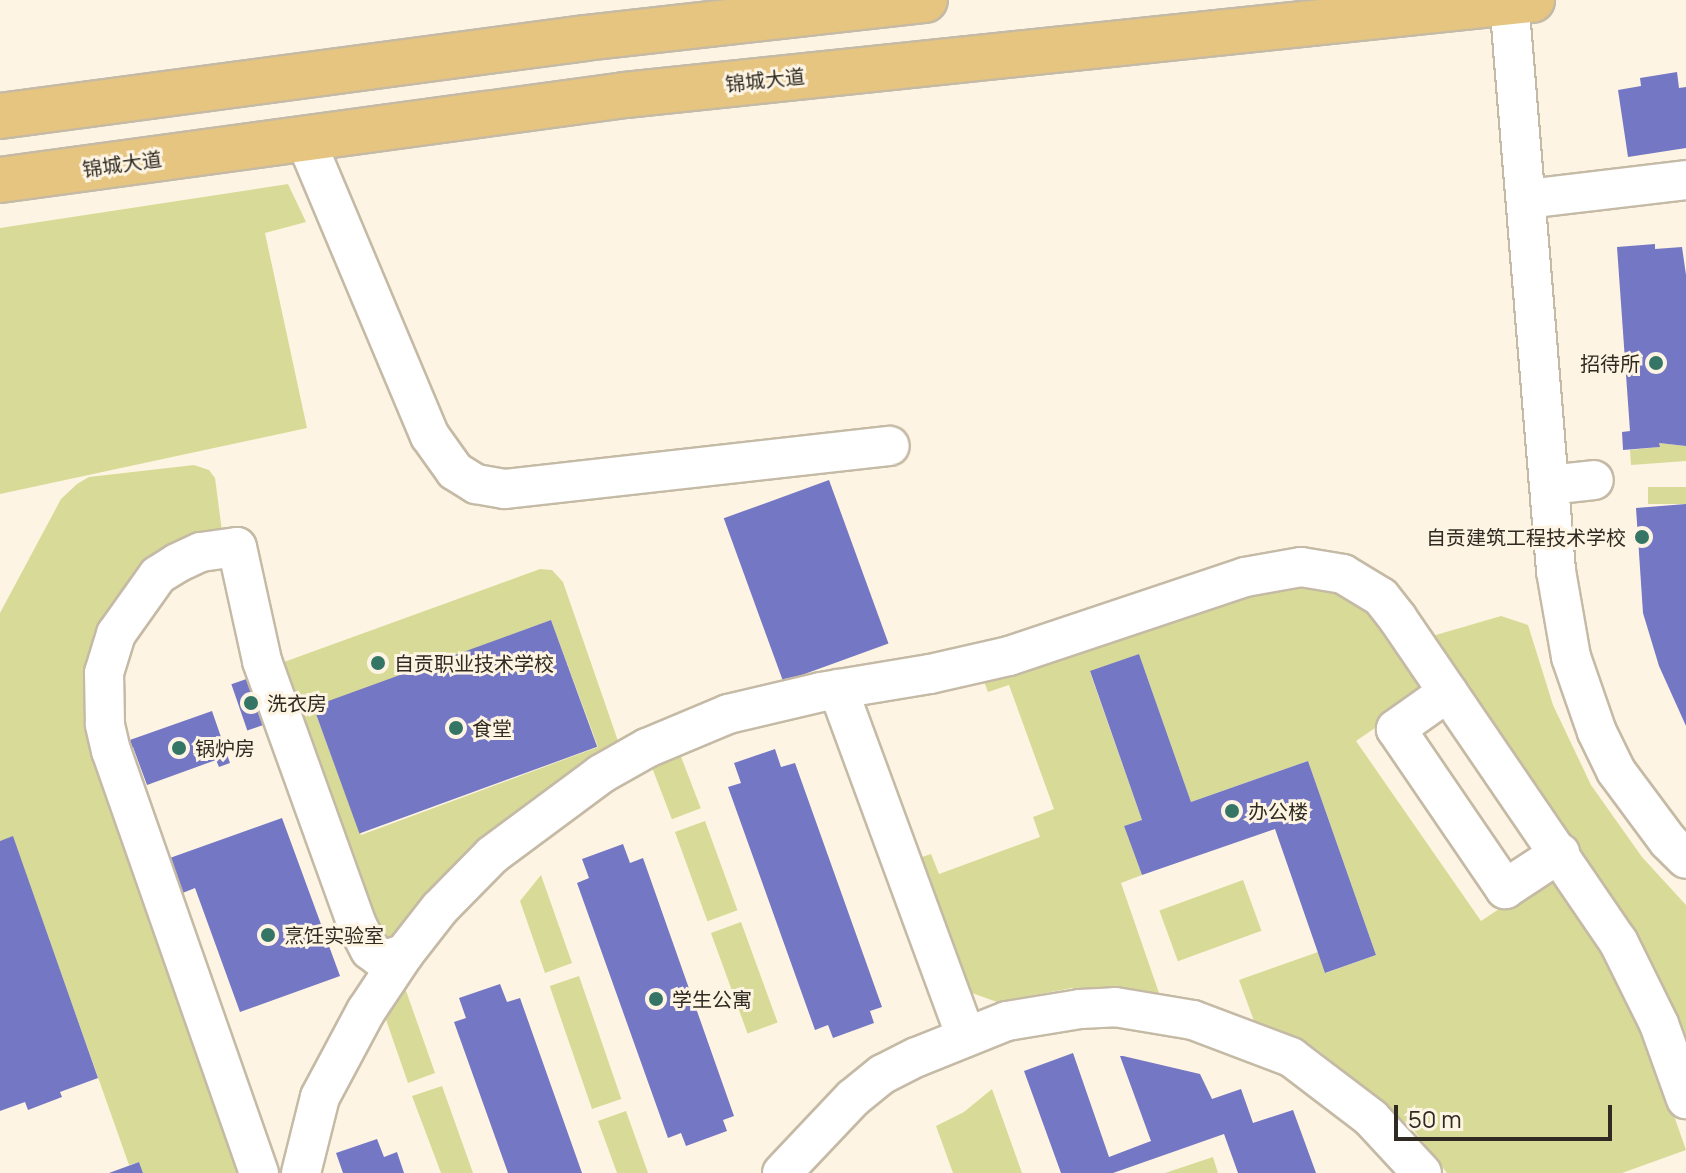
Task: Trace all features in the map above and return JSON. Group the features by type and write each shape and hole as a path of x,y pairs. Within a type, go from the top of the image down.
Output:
{"main road":[{"path":"0,116 585,38 925,0"},
{"name":"锦城大道","path":"0,180 625,95 1517,1"}],"street":[{"path":"1517,1 1527,199 1549,485 1560,595 1571,657 1584,698 1616,771 1668,841 1686,859"},
{"path":"305,139 430,436 455,471 476,484 505,489 890,446"},
{"path":"1527,199 1686,180"},
{"path":"1549,485 1594,480"},
{"path":"259,1173 111,751 105,724 104,673 116,634 158,575 177,563 201,552 237,547 262,661 357,925 370,950 383,960 404,954"},
{"path":"301,1173 320,1097 366,1011 404,954 440,908 492,855 601,774 647,748 728,714 1009,656 1245,577 1301,567 1343,574 1381,597 1618,941 1641,987 1686,1099"},
{"path":"838,689 965,1035"},
{"path":"1448,692 1396,729 1505,889 1560,853"},
{"path":"782,1173 853,1098 883,1074 965,1035 1007,1021 1080,1009 1115,1007 1193,1020 1291,1057 1371,1118 1422,1173"}],"green space":[{"path":"288,184 306,222 265,233 307,428 0,494 0,228"},
{"path":"1659,443 1686,446 1686,461 1631,465 1630,450 1659,447"},
{"path":"194,465 209,470 215,478 222,531 92,663 244,1173 143,1173 139,1162 129,1165 13,837 0,841 0,613 61,499 77,484 89,477"},
{"path":"1648,487 1686,487 1686,504 1648,504"},
{"path":"540,569 552,570 563,582 618,741 613,751 395,940 375,940 278,671 284,662","holes":["551,620 598,747 361,835 314,709"]},
{"path":"1281,584 1326,584 1366,606 1429,691 1356,741 1481,921 1556,871 1641,1021 1686,1150 1622,1173 1447,1173 1412,1128 1318,1050 1254,1021 1239,980 1318,952 1326,973 1376,955 1308,761 1191,802 1139,654 1090,672 1142,820 1124,826 1142,875 1121,883 1159,993 1072,988 997,1002 972,993 964,981 919,858 931,854 939,874 1040,837 1033,817 1054,809 1009,685 988,692 983,679"},
{"path":"1501,616 1528,625 1553,705 1591,785 1642,857 1686,905 1686,1054 1429,637"},
{"path":"680,754 701,808 672,819 651,765"},
{"path":"705,821 737,910 707,921 675,832"},
{"path":"541,875 572,963 545,973 520,901"},
{"path":"1243,880 1261,931 1178,961 1159,910"},
{"path":"741,922 778,1023 748,1033 711,933"},
{"path":"579,976 621,1099 592,1109 550,986"},
{"path":"404,985 435,1073 408,1083 383,1011"},
{"path":"442,1086 473,1173 441,1173 412,1096"},
{"path":"992,1089 1022,1173 953,1173 936,1126 964,1112"},
{"path":"626,1111 648,1173 617,1173 598,1121"},
{"path":"1213,1157 1218,1173 1165,1173"}],"building":[{"path":"1677,72 1679,88 1686,87 1686,148 1628,157 1618,90 1641,86 1640,78"},
{"name":"招待所","path":"1655,244 1655,249 1682,247 1686,275 1686,446 1659,443 1660,447 1623,450 1622,432 1630,431 1617,247"},
{"path":"829,480 889,644 783,682 724,518"},
{"path":"1686,504 1686,726 1659,666 1643,613 1636,508"},
{"name":"食堂","path":"551,620 597,747 359,833 313,707"},
{"name":"办公楼","path":"1139,654 1191,802 1308,761 1376,955 1325,973 1275,829 1142,875 1124,826 1142,820 1090,671"},
{"name":"洗衣房","path":"255,676 271,722 247,730 231,684"},
{"name":"锅炉房","path":"212,711 230,763 219,767 216,760 147,785 133,747 130,749 127,741"},
{"name":"学生公寓","path":"775,749 781,767 795,763 882,1007 870,1011 874,1023 833,1038 828,1025 815,1030 728,787 741,783 734,763"},
{"name":"烹饪实验室","path":"282,818 340,976 240,1012 195,888 180,894 167,859"},
{"path":"13,836 98,1078 60,1092 62,1097 28,1110 25,1102 0,1111 0,841"},
{"name":"学生公寓","path":"623,844 630,863 643,858 734,1116 723,1120 727,1131 686,1146 681,1133 668,1138 577,883 589,878 582,859"},
{"path":"500,984 507,1002 520,998 582,1173 508,1173 454,1022 466,1018 459,998"},
{"path":"1073,1053 1109,1157 1151,1141 1120,1056 1123,1056 1200,1074 1212,1099 1241,1089 1253,1123 1293,1110 1316,1173 1238,1173 1224,1134 1113,1173 1061,1173 1024,1071"},
{"path":"377,1139 384,1157 397,1152 404,1173 343,1173 336,1153"},
{"path":"139,1162 143,1173 109,1173"}],"place":[{"name":"招待所","path":"1656,363"},
{"name":"自贡建筑工程技术学校","path":"1642,537"},
{"name":"自贡职业技术学校","path":"378,663"},
{"name":"洗衣房","path":"251,703"},
{"name":"食堂","path":"456,728"},
{"name":"锅炉房","path":"179,748"},
{"name":"办公楼","path":"1232,811"},
{"name":"烹饪实验室","path":"268,935"},
{"name":"学生公寓","path":"656,999"}]}
